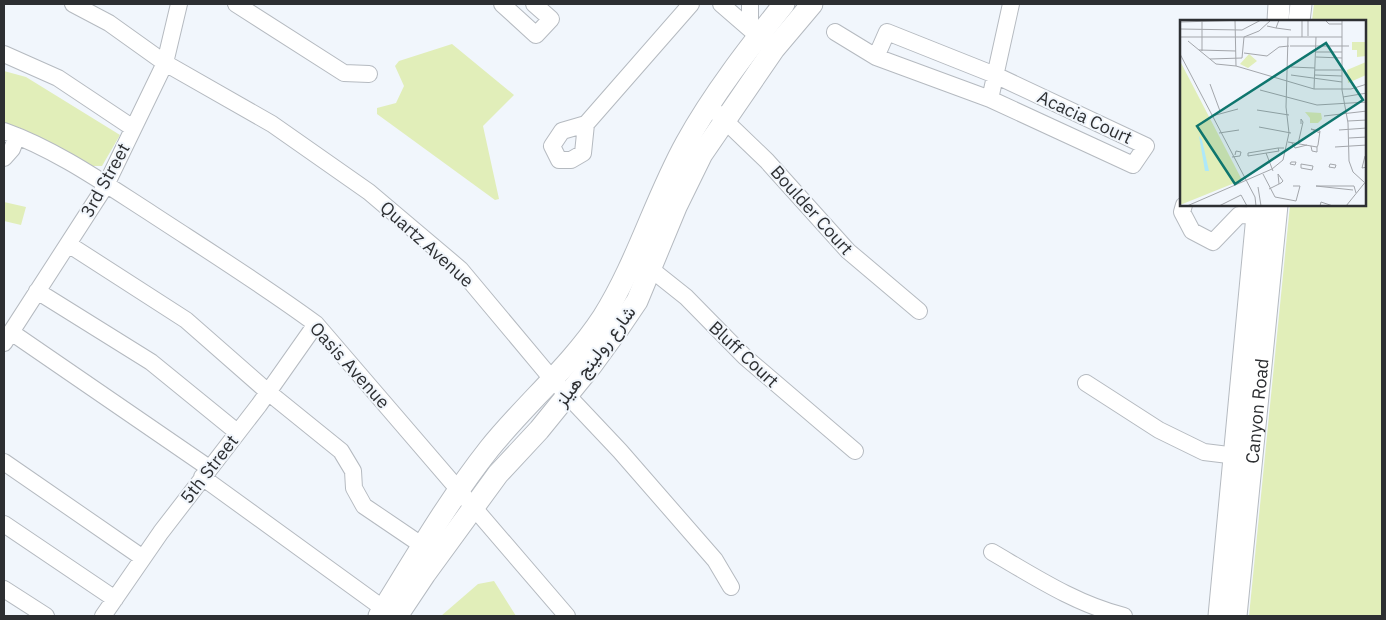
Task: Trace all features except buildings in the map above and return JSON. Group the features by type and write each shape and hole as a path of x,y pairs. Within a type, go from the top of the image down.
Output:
{"main road":[{"name":"شارع رولينج هيلز","path":"386,614 425,574 498,474 539,430 576,353 643,262 659,197 686,143 716,113 761,38 784,4"},
{"name":"شارع رولينج هيلز","path":"761,38 812,4"},
{"path":"1278,20 1280,4"},
{"path":"1299,20 1301,4"},
{"name":"Canyon Road","path":"1236,616 1257,210"},
{"name":"شارع رولينج هيلز","path":"386,614 423,546 459,490 490,448 559,386"},
{"name":"Canyon Road","path":"1219,616 1243,457"}],"street":[{"name":"Quartz Avenue","path":"73,4 109,23 174,69 272,124 369,192 460,269 559,386 715,560 731,587"},
{"name":"3rd Street","path":"7,338 106,184 133,128 174,69 179,4"},
{"path":"236,4 344,73 369,74"},
{"path":"502,4 536,35 551,18 534,4"},
{"path":"586,124 691,4"},
{"path":"721,4 761,38"},
{"path":"750,4 761,38"},
{"path":"990,99 1011,4"},
{"name":"Acacia Court","path":"835,32 876,57 990,99 1133,165 1146,146 995,75 886,32 876,57"},
{"path":"912,71 923,46"},
{"path":"4,54 58,78 133,128"},
{"name":"Boulder Court","path":"716,113 767,161 848,251 919,311"},
{"path":"4,158 12,149 10,133"},
{"name":"Oasis Avenue","path":"10,133 31,141 106,184 274,293 316,324 567,616"},
{"path":"1184,206 1182,212 1192,231 1213,242 1257,210"},
{"path":"68,244 186,320 268,392 341,451 353,471 354,488 364,506 423,546"},
{"name":"Bluff Court","path":"643,262 686,297 745,357 854,451"},
{"path":"38,291 151,362 237,432"},
{"name":"5th Street","path":"103,616 143,558 268,392 316,324"},
{"path":"7,338 206,473 386,614"},
{"path":"1086,384 1159,430 1204,452 1243,457"},
{"path":"4,462 143,558"},
{"path":"4,524 116,599"},
{"path":"992,552 1051,587 1100,610 1124,616"},
{"path":"4,589 46,616"}],"green space":[{"path":"1314,4 1382,4 1382,616 1249,616 1290,206 1366,206 1366,20 1312,20"},
{"path":"452,44 514,95 483,126 499,199 495,200 377,114 377,108 396,103 404,86 395,66 399,61"},
{"path":"4,71 26,77 120,135 102,166 93,166 19,130 4,126"},
{"path":"4,202 26,207 21,225 4,221"},
{"path":"494,581 516,616 441,616 478,584"}]}
